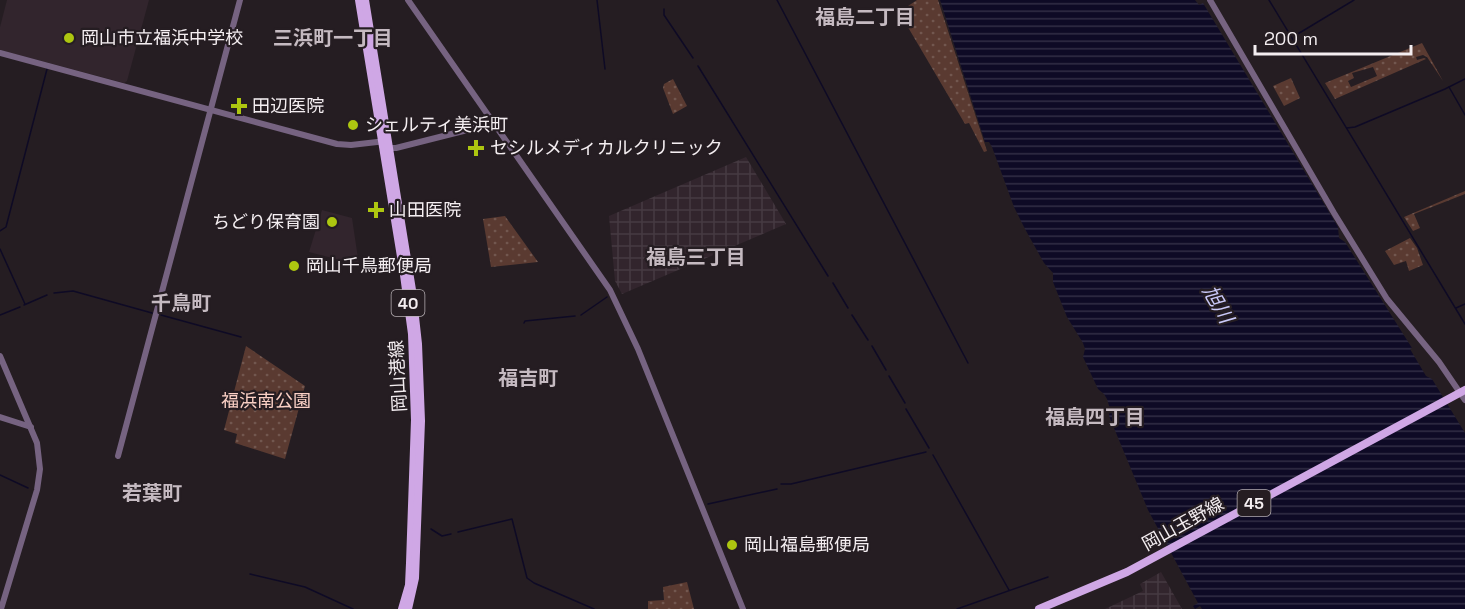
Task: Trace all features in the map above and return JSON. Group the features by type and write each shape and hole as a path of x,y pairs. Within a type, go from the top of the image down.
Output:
{"main road":[{"name":"岡山港線","path":"359,0 412,290 420,374 422,421 416,565 408,609"},
{"name":"岡山港線","path":"365,0 406,286 415,375 410,574 402,609"},
{"name":"岡山玉野線","path":"1039,609 1126,572 1465,390"}],"street":[{"path":"118,456 240,0"},
{"path":"408,0 615,300 638,349 743,609"},
{"path":"1210,0 1387,299 1439,362 1465,400"},
{"path":"0,54 343,145 386,145 495,123"},
{"path":"0,356 31,428 39,456 38,486 1,609"},
{"path":"0,417 31,428"}],"shaded area":[{"name":"岡山市立福浜中学校","path":"7,0 149,0 127,81 124,83 0,50 0,27"},
{"path":"746,157 786,224 622,294 615,281 609,216"},
{"path":"322,210 352,218 359,265 309,252"},
{"path":"1161,572 1182,609 1105,609 1143,591 1140,584"}],"green space":[{"path":"917,0 938,0 987,151 984,152 969,123 965,124 899,12"},
{"path":"1422,43 1443,81 1427,57 1423,55 1416,57 1417,60 1426,59 1335,99 1325,83","holes":["1373,67 1377,76 1351,87 1348,81 1354,78 1352,73"]},
{"path":"1291,78 1300,98 1284,106 1273,86"},
{"path":"673,79 687,106 673,114 663,88 664,84"},
{"path":"1465,191 1465,194 1414,214 1420,228 1413,231 1404,217"},
{"path":"505,216 538,262 491,267 483,219"},
{"path":"1410,238 1417,248 1423,265 1409,271 1406,261 1394,265 1385,251"},
{"name":"福浜南公園","path":"246,346 305,386 285,459 235,443 237,434 224,430"},
{"path":"687,582 694,609 648,609 648,601 664,600 663,587"}],"water":[{"name":"旭川","path":"940,0 1195,0 1199,5 1203,3 1338,227 1339,238 1345,242 1412,348 1410,349 1426,376 1432,379 1465,433 1465,609 1202,609 1200,606 1195,609 1193,606 1198,603 1148,510 1109,416 1110,409 1107,399 1098,389 1083,357 1085,349 1083,343 1067,317 1053,282 1053,273 1044,263 1025,229 1014,207 992,147 989,142 985,142"}],"waterway":[{"path":"597,0 605,69"},
{"path":"777,0 968,363"},
{"path":"1269,0 1465,324"},
{"path":"1296,35 1354,0"},
{"path":"664,9 664,15 693,58"},
{"path":"698,66 828,276"},
{"path":"0,231 6,227 47,69"},
{"path":"1347,128 1355,127 1465,79"},
{"path":"1449,87 1465,115"},
{"path":"0,249 25,304"},
{"path":"833,283 848,308"},
{"path":"54,293 73,291 152,313"},
{"path":"24,305 47,295"},
{"path":"581,315 607,297"},
{"path":"1456,308 1465,304"},
{"path":"0,315 20,307"},
{"path":"161,315 241,337"},
{"path":"852,315 868,340"},
{"path":"524,323 525,321 575,316"},
{"path":"872,346 886,370"},
{"path":"889,376 905,403"},
{"path":"906,409 929,448"},
{"path":"781,484 791,484 926,452"},
{"path":"933,455 1009,590"},
{"path":"0,475 28,488"},
{"path":"708,504 777,489"},
{"path":"458,532 512,519 527,578 594,609"},
{"path":"431,529 442,536 451,534"},
{"path":"250,574 305,587 353,609"},
{"path":"957,609 1048,577"}],"place":[{"name":"岡山市立福浜中学校","path":"69,38"},
{"name":"田辺医院","path":"239,106"},
{"name":"シェルティ美浜町","path":"353,125"},
{"name":"セシルメディカルクリニック","path":"476,148"},
{"name":"山田医院","path":"376,210"},
{"name":"ちどり保育園","path":"332,222"},
{"name":"岡山千鳥郵便局","path":"294,266"},
{"name":"岡山福島郵便局","path":"732,545"}],"district":[{"name":"福島二丁目","path":"865,17"},
{"name":"三浜町一丁目","path":"333,38"},
{"name":"福島三丁目","path":"696,257"},
{"name":"千鳥町","path":"181,303"},
{"name":"福吉町","path":"528,378"},
{"name":"福島四丁目","path":"1095,417"},
{"name":"若葉町","path":"152,493"}]}
